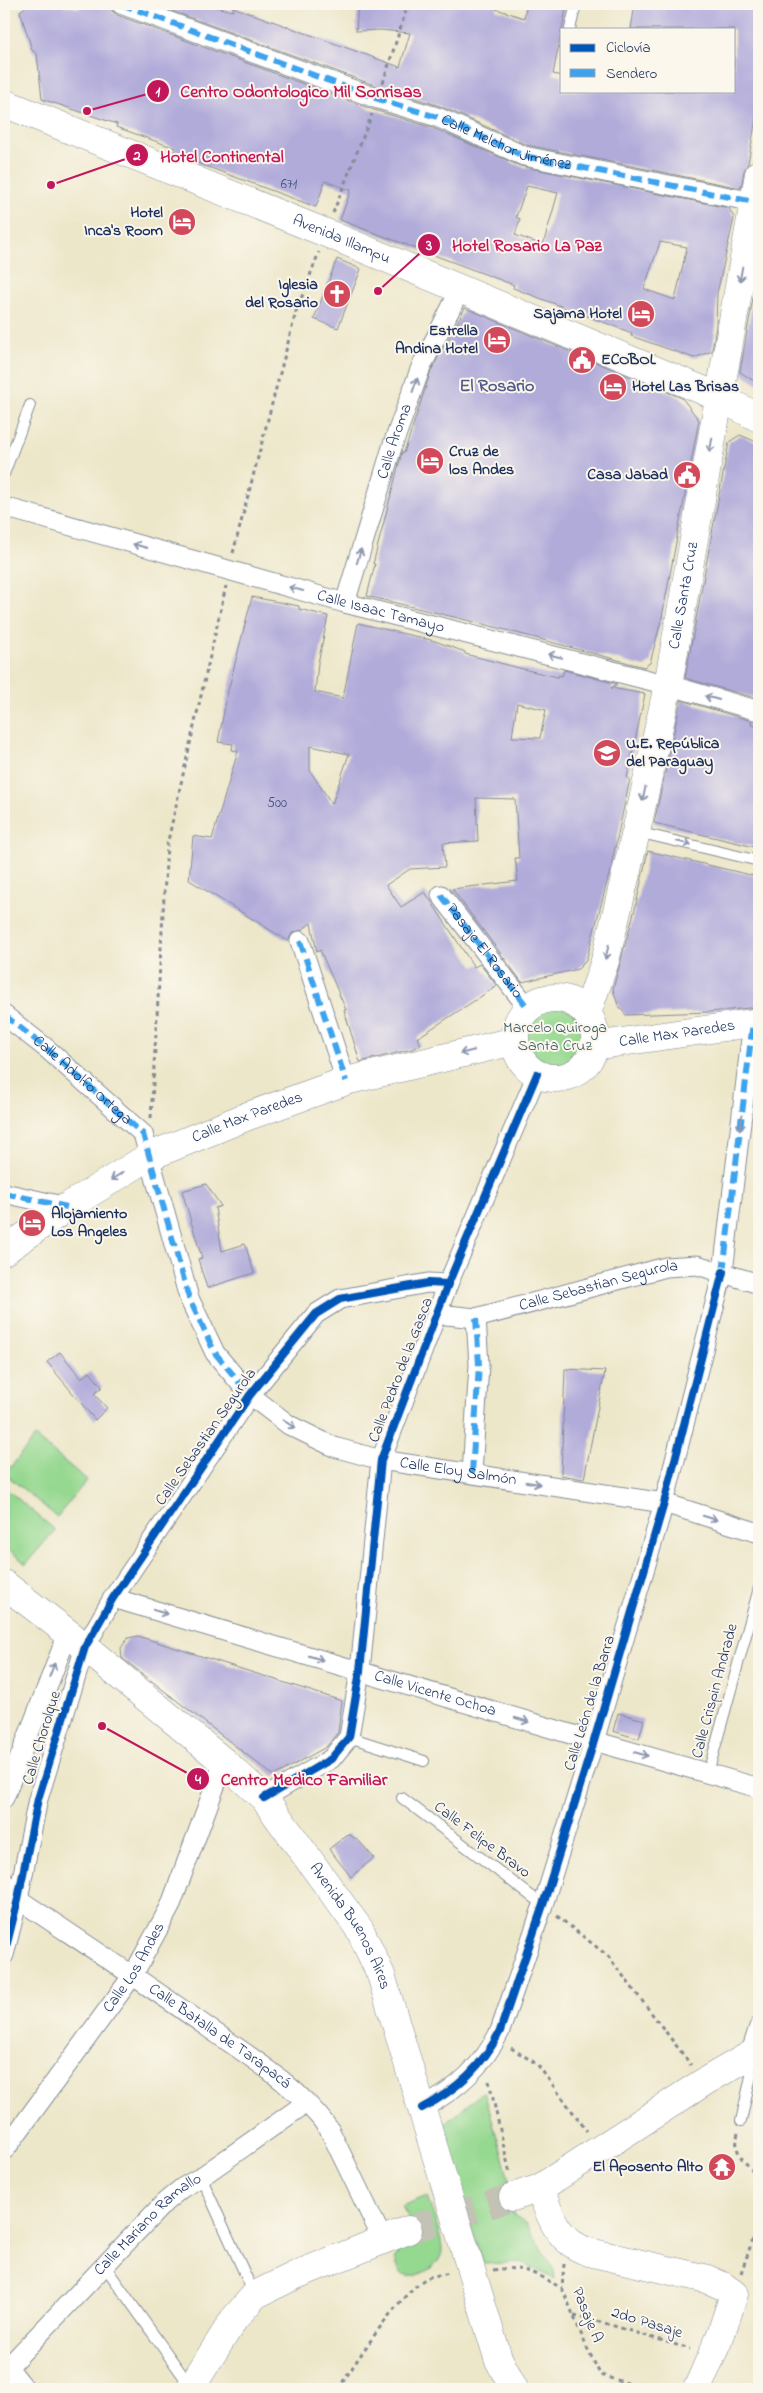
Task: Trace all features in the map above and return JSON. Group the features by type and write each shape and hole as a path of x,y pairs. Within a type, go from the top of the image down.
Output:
{"main road":[{"name":"Avenida Illampu","path":"4,103 461,288 719,397 759,418"},
{"name":"Calle Santa Cruz","path":"586,1013 600,981 636,832 668,685 756,202 759,174"},
{"path":"558,998 574,1002 586,1013 592,1023 594,1046 585,1064 568,1076 552,1078 537,1074 526,1066 518,1054 514,1041 520,1017 528,1008 542,1000 558,998"},
{"name":"Calle Max Paredes","path":"594,1046 756,1022"},
{"name":"Calle Max Paredes","path":"4,1251 67,1207 150,1156 248,1116 346,1081 514,1041"},
{"name":"Avenida Buenos Aires","path":"4,1584 76,1640 224,1762 264,1798 360,1930 381,1975 498,2358 514,2389"},
{"path":"697,2389 712,2357 734,2294 724,2286 707,2279 589,2252 573,2246 522,2194 601,2150 704,2082 755,2053"},
{"path":"191,2388 234,2319 255,2295 296,2275 408,2230"}],"street":[{"name":"Calle Melchor Jiménez","path":"121,4 369,96 437,117 524,156 756,202"},
{"name":"Calle Aroma","path":"345,603 393,444 421,367 461,288"},
{"name":"Calle Isaac Tamayo","path":"4,507 345,603 668,685 759,711"},
{"name":"Pasaje El Rosario","path":"441,895 528,1008"},
{"path":"300,941 346,1081"},
{"name":"Calle Adolfo Ortega","path":"4,1015 46,1048 143,1134 150,1156"},
{"name":"Calle León de la Barra","path":"422,2108 440,2099 469,2076 493,2046 543,1905 594,1741 664,1503 723,1272 756,1022"},
{"name":"Calle Pedro de la Gasca","path":"264,1798 332,1759 349,1737 360,1671 381,1460 448,1284 537,1074"},
{"name":"Calle Eloy Salmón","path":"150,1156 189,1298 215,1353 250,1395 289,1425 334,1447 381,1460 664,1503 759,1533"},
{"path":"4,1193 67,1207"},
{"name":"Calle Sebastian Segurola","path":"437,1314 476,1318 666,1268 697,1265 759,1284"},
{"name":"Calle Sebastian Segurola","path":"76,1640 113,1598 250,1395 316,1314 340,1299 418,1285 448,1284"},
{"path":"472,1473 479,1366 476,1318"},
{"name":"Calle Vicente Ochoa","path":"113,1598 759,1788"},
{"name":"Calle Chorolque","path":"4,1798 76,1640"},
{"name":"Calle Chorolque","path":"4,1954 18,1899 38,1799 76,1640"},
{"name":"Calle Los Andes","path":"4,2151 133,1975 170,1907 224,1762"},
{"name":"Calle Batalla de Tarapacá","path":"4,1882 18,1899 133,1975 259,2063 318,2114 329,2128 383,2240"},
{"path":"755,2053 759,2027"},
{"name":"Calle Mariano Ramallo","path":"6,2365 165,2202 182,2188 201,2177 306,2103"},
{"path":"6,2365 25,2389"}],"lane":[{"path":"570,28 576,4"},
{"path":"4,474 30,405"},
{"path":"636,832 759,861"},
{"name":"Calle Crispin Andrade","path":"708,1773 759,1588"},
{"path":"349,1737 424,1761"},
{"name":"Calle Felipe Bravo","path":"402,1798 543,1905"},
{"path":"740,2121 755,2053"},
{"path":"201,2177 255,2295"},
{"path":"104,2265 191,2388"}],"path":[{"path":"543,1905 608,1956 704,2082"},
{"path":"506,2054 511,2048 537,2064 601,2150"},
{"path":"488,2078 522,2194"},
{"path":"740,2121 735,2143 741,2160 759,2179"},
{"path":"734,2294 759,2222"},
{"path":"470,2270 514,2267 525,2270 562,2288"},
{"path":"338,2389 400,2302 413,2288 429,2277"},
{"path":"614,2389 618,2381"}],"green space":[{"name":"Marcelo Quiroga Santa Cruz","path":"549,1007 561,1007 572,1012 580,1020 585,1031 583,1049 572,1062 561,1067 549,1067 538,1062 530,1054 525,1043 525,1031 530,1020 538,1012"},
{"path":"35,1437 87,1480 57,1517 5,1474"},
{"path":"4,1487 55,1530 26,1564 4,1546"},
{"path":"484,2091 512,2190 505,2206 527,2225 554,2270 555,2279 521,2262 484,2264 440,2146 441,2129"},
{"path":"427,2196 440,2238 442,2254 438,2261 429,2269 416,2275 406,2276 400,2273 395,2258 401,2248 421,2242 402,2206"}],"building":[{"path":"30,4 55,4 79,8 80,4 110,4 112,11 117,15 374,110 433,128 520,166 729,208 734,218 717,293 716,326 712,351 694,358 631,336 632,333 513,288 514,285 340,220 351,190 325,181 316,207 173,154 175,148 116,127 117,124 42,99 37,54 32,50 20,11","holes":["527,186 558,193 543,245 515,235 520,219 516,217","660,242 687,247 675,300 644,289"]},
{"path":"153,4 202,4 233,11 233,7 400,67 410,33 381,30 356,31 358,4 498,4 496,9 524,18 527,4 567,4 562,28 560,28 560,39 553,74 560,76 560,92 736,92 736,28 631,28 635,4 759,4 759,102 748,163 744,171 741,188 527,145 440,106 382,88"},
{"name":"Iglesia del Rosario","path":"337,259 361,269 338,328 314,319"},
{"path":"754,293 759,294 759,384 740,372"},
{"path":"465,308 682,398 699,420 662,617 650,663 644,667 487,625 367,596 375,564 373,564 402,452 404,453 431,371"},
{"path":"740,435 759,443 759,699 685,678 729,442"},
{"path":"252,597 299,606 299,609 328,616 318,663 315,692 343,698 358,623 435,641 465,652 465,654 531,671 558,677 559,675 562,676 564,670 617,684 611,688 645,694 627,778 630,779 610,871 586,961 578,969 522,982 452,889 518,881 515,858 519,858 515,799 476,798 478,841 443,843 445,867 410,869 386,885 401,907 425,892 474,967 480,964 497,986 417,1038 421,1045 360,1062 344,1010 346,1010 320,950 317,952 311,923 302,930 292,933 288,941 189,880 193,836 212,839 238,751 232,750 233,744 218,742 228,691","holes":["517,703 546,710 540,738 512,737","310,746 349,754 332,804 310,771"]},
{"path":"681,700 752,721 751,725 759,727 759,848 654,823"},
{"path":"648,851 759,877 759,1007 709,1012 626,1015 618,1005 613,989 635,909"},
{"path":"206,1184 221,1206 215,1208 222,1251 245,1244 254,1273 207,1288 198,1259 202,1258 182,1191"},
{"path":"60,1352 81,1378 90,1372 102,1387 94,1394 107,1408 95,1420 47,1362"},
{"path":"565,1369 605,1371 584,1479 561,1475"},
{"path":"138,1636 342,1701 338,1732 326,1747 274,1776 122,1658 121,1648 128,1638"},
{"path":"618,1713 644,1720 639,1739 613,1731"},
{"path":"348,1834 359,1841 374,1858 351,1877 329,1849"}],"tunnel":[{"path":"408,2230 513,2197"}],"marked path":[{"path":"121,4 378,99 437,117 524,156 759,203"},
{"path":"441,895 528,1008"},
{"path":"300,941 346,1081"},
{"path":"4,1015 46,1048 143,1134 189,1298 215,1353 250,1395"},
{"path":"723,1272 753,1022"},
{"path":"4,1193 67,1207"},
{"path":"472,1473 479,1365 476,1318"}],"cycle path":[{"path":"264,1798 331,1759 349,1737 360,1671 381,1460 448,1284 537,1074"},
{"path":"422,2108 447,2093 468,2076 486,2055 500,2031 543,1905 594,1741 664,1503 723,1272"},
{"path":"4,1955 18,1899 38,1799 85,1647 113,1598 250,1395 316,1314 340,1299 428,1283 448,1284"}],"place":[{"name":"Centro Odontologico Mil Sonrisas","path":"87,111"},
{"name":"Hotel Continental","path":"51,185"},
{"name":"Hotel Inca's Room","path":"182,222"},
{"name":"Hotel Rosario La Paz","path":"378,291"},
{"name":"Iglesia del Rosario","path":"337,294"},
{"name":"Sajama Hotel","path":"641,314"},
{"name":"Estrella Andina Hotel","path":"497,340"},
{"name":"ECOBOL","path":"582,360"},
{"name":"Hotel Las Brisas","path":"613,387"},
{"name":"Cruz de los Andes","path":"430,461"},
{"name":"Casa Jabad","path":"687,475"},
{"name":"U.E. República del Paraguay","path":"607,753"},
{"name":"Alojamiento Los Angeles","path":"32,1223"},
{"name":"Centro Medico Familiar","path":"102,1726"},
{"name":"El Aposento Alto","path":"722,2167"}],"district":[{"name":"El Rosario","path":"497,387"}]}
